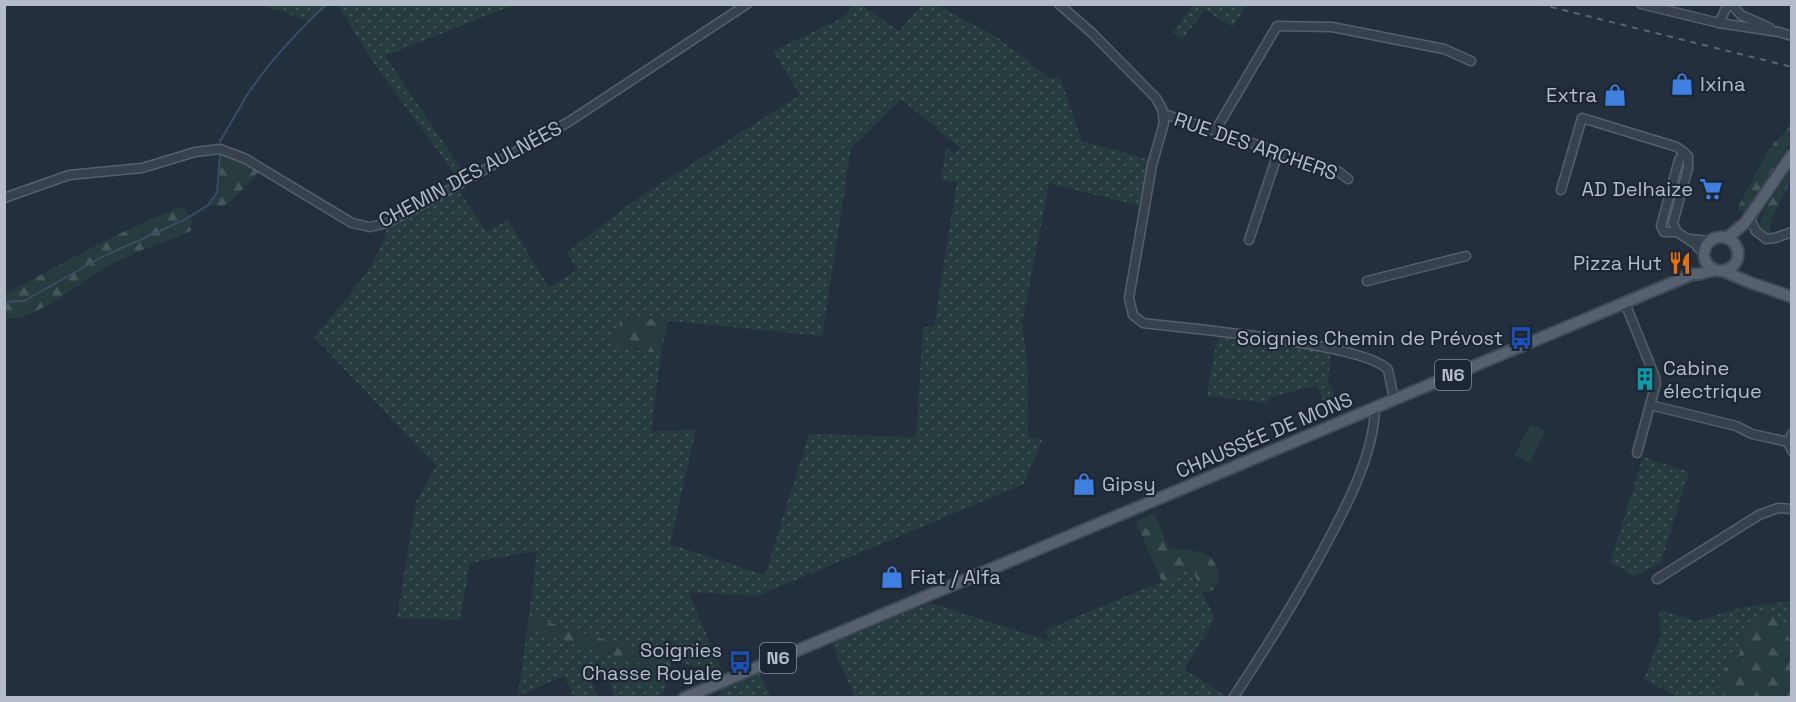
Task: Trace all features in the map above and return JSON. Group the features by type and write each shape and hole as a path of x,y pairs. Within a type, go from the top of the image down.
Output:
{"main road":[{"path":"1726,238 1747,220 1791,155"},
{"path":"1744,280 1736,261 1737,249 1747,220"},
{"path":"1693,274 1710,241 1717,237 1733,242 1737,249"},
{"path":"1704,255 1706,263 1719,270 1791,297"},
{"path":"1719,270 1731,267 1736,261"},
{"name":"CHAUSSÉE DE MONS","path":"684,698 1693,274 1719,270"}],"street":[{"name":"CHEMIN DES AULNÉES","path":"4,198 69,175 142,168 195,152 220,149 246,159 352,222 370,227 379,225 421,205 570,121 747,4"},
{"path":"1059,4 1092,33 1156,98 1164,114 1163,132 1152,165 1129,298 1133,315 1143,323 1315,344 1377,362 1388,370 1394,399"},
{"path":"1641,4 1719,23 1779,32 1791,44"},
{"path":"1719,23 1730,4 1741,15 1791,36"},
{"path":"1215,131 1277,26 1332,27 1444,48 1471,61"},
{"name":"RUE DES ARCHERS","path":"1164,114 1339,172 1348,179"},
{"path":"1561,190 1582,118 1677,147 1688,156 1688,168 1673,223 1677,232 1687,238 1696,241 1710,241"},
{"path":"1249,240 1278,153"},
{"path":"1747,220 1759,235 1766,239 1791,232"},
{"path":"1687,238 1704,255"},
{"path":"1367,281 1466,256"},
{"path":"1625,303 1656,377 1637,453"},
{"path":"1650,405 1736,426 1752,434 1790,443"},
{"path":"1233,698 1286,616 1344,512 1375,421 1375,408"},
{"path":"1657,579 1759,515 1778,508 1791,509"}],"green space":[{"path":"327,4 309,21 263,5"},
{"path":"338,5 513,5 385,56 468,179 461,183 373,62"},
{"path":"853,5 861,5 899,31 922,5 936,5 994,35 1050,79 1060,77 1082,141 1149,160 1142,207 1049,183 1022,323 1028,370 1028,437 1042,440 1024,484 757,596 688,592 723,672 672,661 529,616 537,551 470,563 460,620 397,618 416,502 436,466 314,337 370,268 385,237 387,223 456,186 486,232 508,220 549,287 577,270 567,252 637,199 800,95 773,51 844,17","holes":["901,99 960,148 955,154 946,148 941,180 957,182 934,326 923,328 916,437 809,434 765,575 670,544 696,430 651,431 661,353 612,348 622,316 822,336 851,148"]},
{"path":"1193,5 1246,5 1233,27 1205,10 1182,39 1173,32"},
{"path":"1791,125 1791,142 1744,213 1737,209 1769,149"},
{"path":"220,149 262,168 233,200 225,205 210,206 192,218 191,231 106,267 71,291 28,315 5,318 4,295 136,226 183,207 190,216 208,205 217,192"},
{"path":"1791,169 1788,185 1773,216 1770,233 1766,232 1760,226 1763,212"},
{"path":"622,316 668,321 661,353 612,348"},
{"path":"1218,333 1331,348 1328,381 1339,404 1327,409 1317,385 1269,398 1268,403 1207,396"},
{"path":"1530,424 1545,431 1530,463 1514,456"},
{"path":"1643,457 1689,472 1661,563 1633,576 1610,563"},
{"path":"1154,513 1168,547 1200,552 1214,562 1218,580 1213,589 1202,591 1192,569 1162,582 1136,522"},
{"path":"1192,569 1215,619 1184,669 1229,698 855,697 832,644 930,603 1050,641 1045,630"},
{"path":"1791,601 1791,697 1677,697 1644,679 1661,635 1659,610 1697,621 1743,607"},
{"path":"1766,614 1779,620 1788,636 1792,657 1791,697 1726,697 1719,689 1720,677 1739,655 1740,637 1745,627"},
{"path":"529,616 672,661 669,672 527,629"},
{"path":"527,629 669,672 662,697 615,697 606,676 591,681 598,697 574,697 564,676 518,696"},
{"path":"760,674 771,697 722,697 719,691"}],"waterway":[{"path":"220,141 249,92 267,68 327,4"},
{"path":"4,302 24,301 102,257 184,220 208,205 217,192 220,155"}],"railway":[{"path":"1539,4 1792,67"}],"place":[{"name":"Ixina","path":"1682,84"},
{"name":"Extra","path":"1615,95"},
{"name":"AD Delhaize","path":"1711,189"},
{"name":"Pizza Hut","path":"1680,263"},
{"name":"Soignies Chemin de Prévost","path":"1521,338"},
{"name":"Cabine électrique","path":"1645,379"},
{"name":"Gipsy","path":"1084,484"},
{"name":"Fiat / Alfa","path":"892,577"},
{"name":"Soignies Chasse Royale","path":"740,662"}]}
